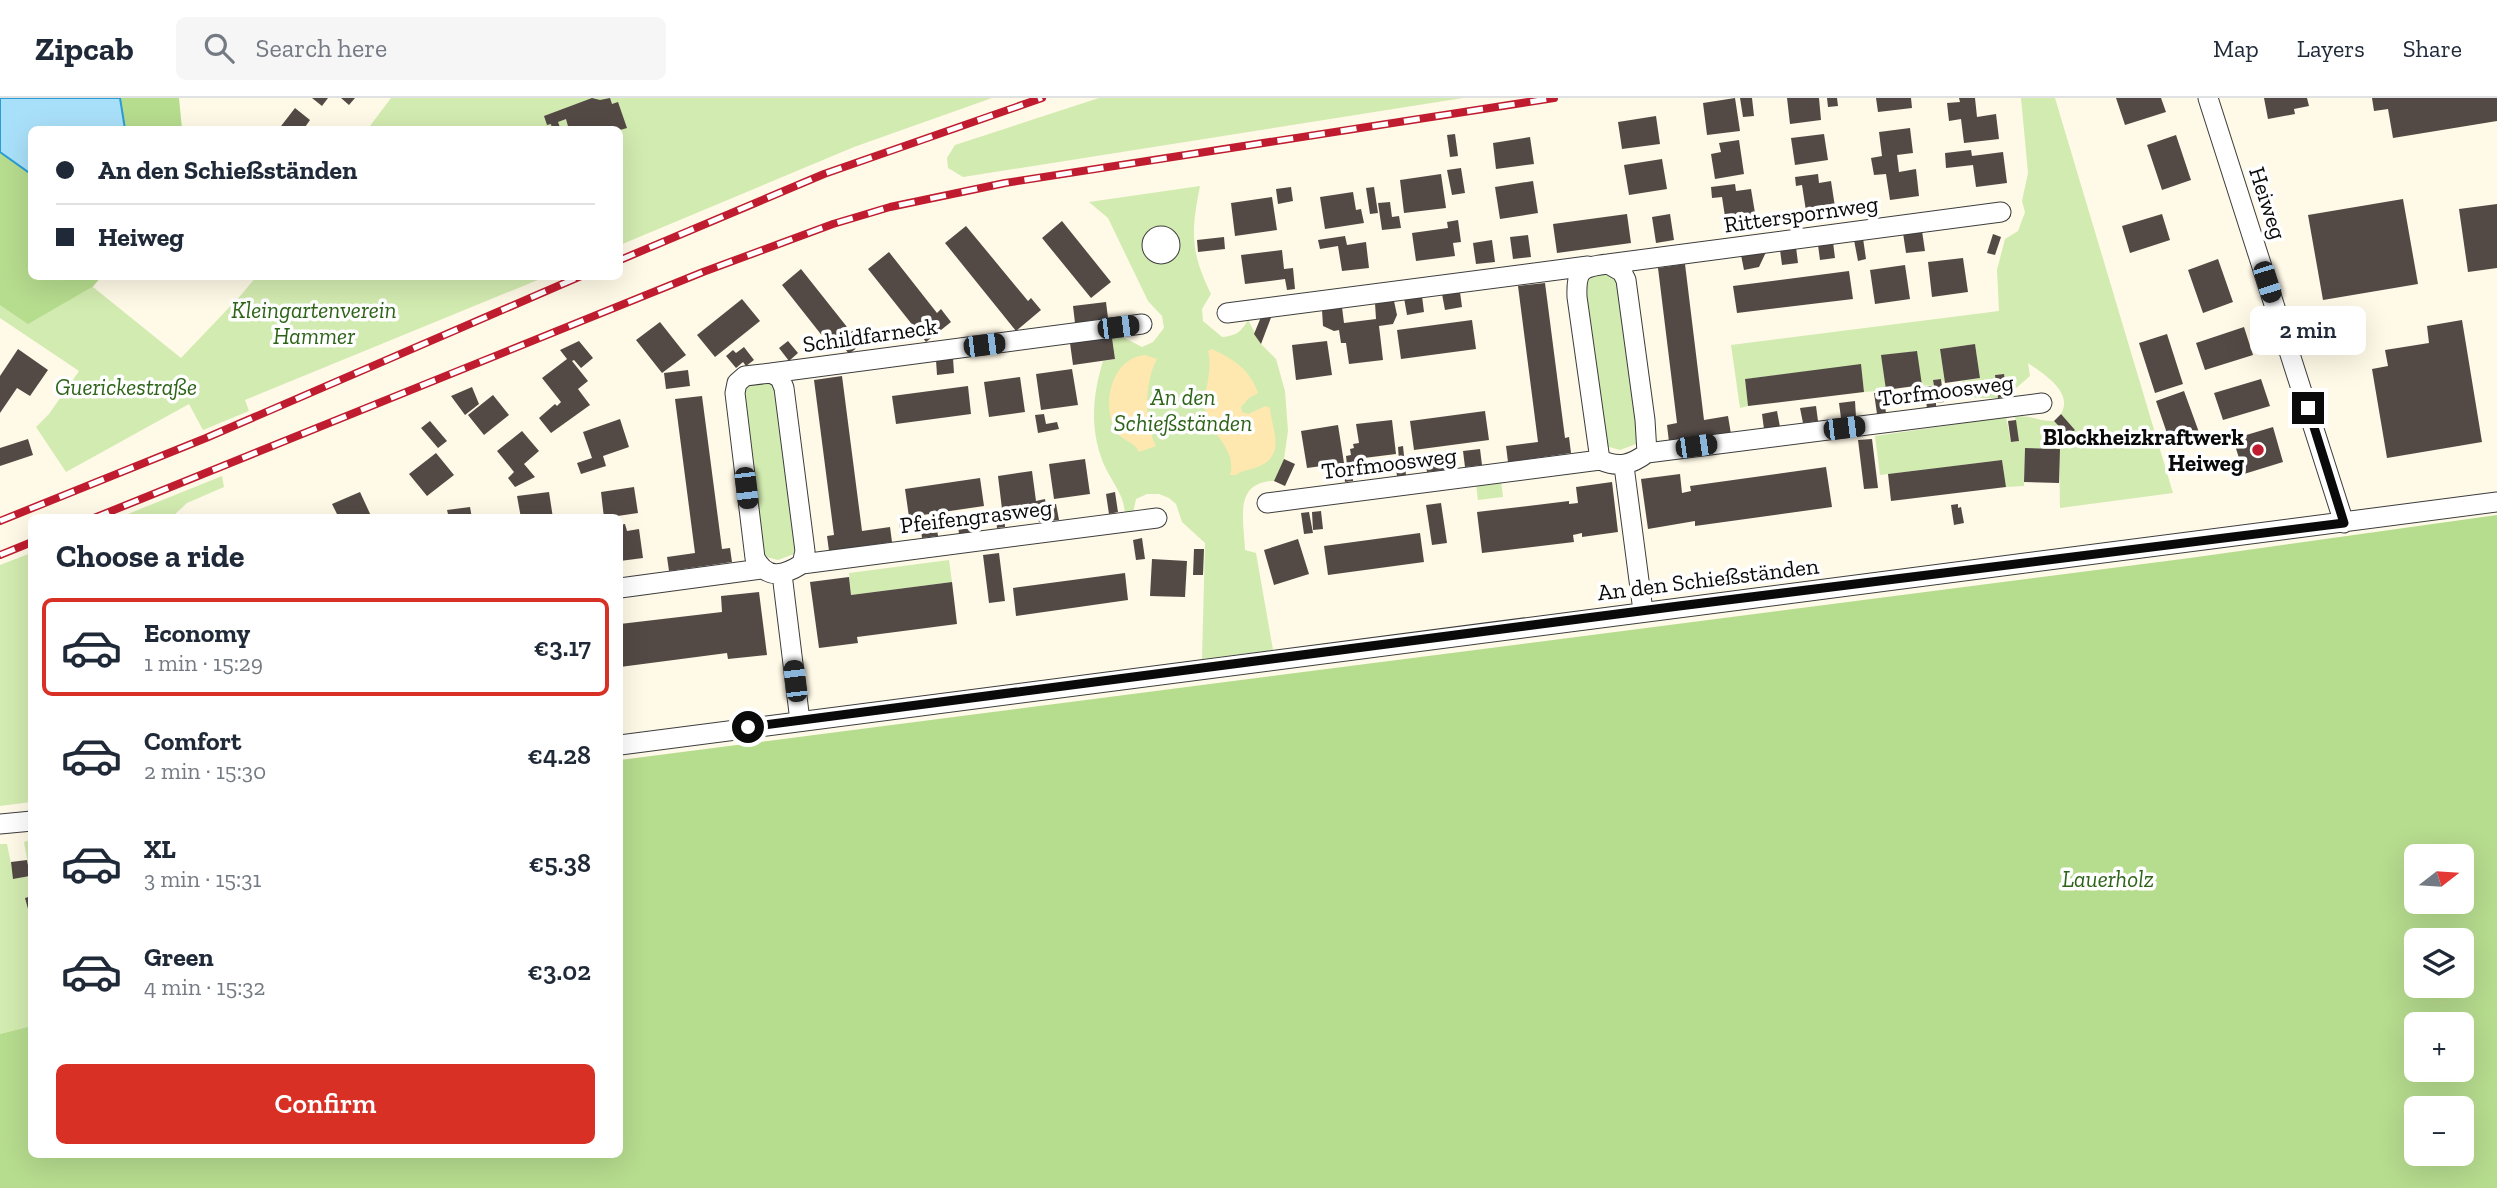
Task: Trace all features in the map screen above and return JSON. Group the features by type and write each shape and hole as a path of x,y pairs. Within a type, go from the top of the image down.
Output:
{"street":[{"name":"Heiweg","path":"2208,98 2344,523"},
{"name":"Ritterspornweg","path":"1227,313 2001,212"},
{"path":"1588,266 1578,275 1577,297 1600,460 1624,466 1647,453 1645,420 1626,280 1622,272 1608,264"},
{"name":"Schildfarneck","path":"761,569 755,558 735,393 737,383 745,376 1142,324"},
{"name":"Schildfarneck","path":"771,373 780,378 784,388 805,551 802,564"},
{"name":"Torfmoosweg","path":"1647,453 2042,403"},
{"name":"Torfmoosweg","path":"1267,503 1600,460"},
{"path":"1624,466 1643,611"},
{"name":"An den Schießständen","path":"623,745 2497,502"},
{"name":"Pfeifengrasweg","path":"802,564 1157,518"},
{"path":"623,588 761,569 769,573 782,573 802,564"},
{"path":"782,573 800,720"},
{"path":"0,824 28,821"}],"green space":[{"path":"120,98 179,98 182,126 125,126"},
{"path":"391,98 992,98 854,147 623,244 623,126 370,126"},
{"path":"1099,98 1463,98 963,177 948,168 947,158 955,145"},
{"path":"2021,98 2055,98 2173,493 2060,508 2059,449 2025,448 2024,486 2006,487 2002,460 1880,475 1875,436 2006,417 2011,442 2019,441 2015,417 2020,416 2054,421 2068,436 2075,430 2061,414 2064,406 2060,391 2028,363 2030,376 2007,396 2003,374 1995,375 1998,398 1975,398 1962,381 1980,378 1975,344 1940,349 1945,383 1941,379 1933,380 1934,386 1922,385 1916,351 1882,356 1886,390 1864,392 1861,365 1745,379 1748,406 1740,408 1731,345 1999,311 1997,270 2005,239 2018,231 2025,212 2022,201 2028,173"},
{"path":"0,152 28,172 28,280 99,280 93,287 181,358 254,280 538,280 245,400 249,411 203,430 189,404 66,472 36,427 49,414 79,371 0,318"},
{"path":"0,152 28,172 28,280 98,280 92,287 28,324 0,305"},
{"path":"1200,186 1194,241 1199,265 1211,294 1202,309 1203,321 1222,337 1238,333 1248,320 1261,344 1276,359 1285,391 1288,431 1284,459 1274,481 1252,488 1244,505 1243,516 1245,550 1256,553 1273,650 1202,659 1205,543 1182,522 1176,504 1159,494 1147,494 1136,499 1133,513 1125,514 1121,496 1106,469 1097,442 1094,415 1096,388 1103,361 1115,359 1112,338 1121,336 1142,347 1153,342 1164,328 1162,316 1148,301 1108,218 1089,202","holes":["1165,236 1171,246 1167,253 1159,254 1152,249 1157,237"]},
{"path":"1610,273 1620,279 1640,437 1636,444 1620,450 1606,446 1585,284 1594,275"},
{"path":"768,383 777,388 797,546 794,554 778,560 763,556 742,394 751,384"},
{"path":"222,476 224,487 187,503 175,514 128,514"},
{"path":"1501,481 1503,497 1478,500 1476,484"},
{"name":"Lauerholz","path":"2497,515 2497,1188 0,1188 0,1034 28,1027 28,1158 623,1158 623,760 2190,558"},
{"path":"28,554 28,802 0,806 0,565"},
{"path":"949,560 952,582 851,595 849,573"},
{"path":"28,841 28,865 24,842"},
{"path":"0,844 7,844 14,879 28,876 28,1027 0,1034"}],"sand":[{"path":"1212,349 1240,366 1255,385 1258,393 1241,407 1242,412 1248,414 1266,406 1270,408 1275,439 1274,453 1262,465 1236,475 1230,475 1228,451 1210,423 1205,408 1208,351"},
{"path":"1145,355 1157,359 1150,379 1147,403 1149,426 1156,446 1139,452 1115,430 1109,407 1112,384 1117,373 1124,364"}],"water":[{"path":"0,98 120,98 125,126 28,126 28,172 0,152"}],"building":[{"path":"312,98 328,98 322,106"},
{"path":"341,98 355,98 349,105"},
{"path":"592,98 610,98 612,104 618,102 627,128 568,126 566,119 558,122 560,126 551,126 547,125 544,116"},
{"path":"1735,98 1740,131 1707,135 1703,103"},
{"path":"1740,98 1752,98 1754,116 1743,117"},
{"path":"1787,98 1819,98 1821,120 1790,124"},
{"path":"1827,98 1837,98 1838,106 1828,107"},
{"path":"1876,98 1911,98 1912,108 1878,112"},
{"path":"1959,98 1975,98 1977,117 1996,114 1999,139 1964,143 1961,119 1949,121 1947,103 1960,102"},
{"path":"2116,98 2161,98 2166,112 2125,125"},
{"path":"2264,98 2307,98 2309,106 2294,109 2295,114 2268,119"},
{"path":"2372,98 2497,98 2497,121 2393,138 2388,109 2374,111"},
{"path":"295,108 310,120 306,126 281,126"},
{"path":"1656,116 1660,144 1622,149 1618,122"},
{"path":"1910,128 1913,153 1897,155 1899,172 1916,169 1919,196 1890,200 1886,174 1874,175 1871,158 1882,156 1879,132"},
{"path":"1455,134 1458,156 1450,157 1447,135"},
{"path":"1824,134 1828,160 1795,165 1791,138"},
{"path":"2176,135 2191,180 2162,190 2147,145"},
{"path":"1530,137 1534,164 1496,169 1493,143"},
{"path":"1739,140 1744,174 1715,179 1711,154 1721,152 1719,143"},
{"path":"1971,150 1972,156 2003,152 2007,183 1976,187 1973,165 1946,168 1945,153"},
{"path":"1662,159 1667,189 1629,195 1624,165"},
{"path":"1461,168 1465,193 1452,195 1447,170"},
{"path":"1441,174 1446,208 1404,213 1400,180"},
{"path":"1818,174 1819,183 1831,181 1835,207 1806,211 1802,185 1796,186 1795,177"},
{"path":"1533,181 1538,213 1500,219 1495,187"},
{"path":"1735,184 1736,191 1751,189 1756,219 1726,223 1722,197 1712,198 1711,187"},
{"path":"1291,187 1293,201 1278,204 1276,189"},
{"path":"1374,187 1378,213 1370,214 1366,188"},
{"path":"1353,192 1356,210 1361,209 1364,223 1325,229 1320,197"},
{"path":"1272,197 1277,230 1235,236 1231,203"},
{"path":"2403,199 2418,284 2323,300 2308,215"},
{"path":"1390,202 1392,217 1399,216 1401,228 1382,230 1378,203"},
{"path":"2497,204 2497,268 2468,272 2459,209"},
{"path":"1627,214 1631,243 1557,253 1553,224"},
{"path":"1670,214 1674,240 1656,243 1652,217"},
{"path":"2162,214 2170,240 2130,253 2122,226"},
{"path":"1458,220 1461,242 1453,243 1455,256 1416,261 1412,233 1448,228 1447,222"},
{"path":"1062,221 1111,282 1091,298 1042,238"},
{"path":"966,226 1028,301 1031,298 1041,310 1016,331 945,243"},
{"path":"1922,231 1925,251 1906,253 1903,233"},
{"path":"1993,234 2001,237 1995,255 1987,253"},
{"path":"1528,235 1531,257 1513,259 1510,237"},
{"path":"1345,236 1347,245 1366,242 1369,268 1342,271 1338,246 1320,249 1318,240"},
{"path":"1224,237 1225,249 1198,252 1197,240"},
{"path":"1863,238 1866,259 1858,261 1854,240"},
{"path":"1492,240 1495,262 1476,264 1473,243"},
{"path":"1833,242 1835,258 1820,260 1818,245"},
{"path":"1796,247 1798,263 1782,265 1780,250"},
{"path":"1282,250 1284,269 1293,268 1295,289 1287,290 1285,279 1245,284 1241,255"},
{"path":"1767,250 1759,267 1744,270 1741,255"},
{"path":"889,252 937,313 941,309 951,322 926,342 868,269"},
{"path":"1963,258 1968,292 1932,297 1928,262"},
{"path":"2218,259 2233,302 2203,313 2188,270"},
{"path":"1685,264 1704,420 1728,416 1731,434 1669,442 1667,425 1677,423 1658,268"},
{"path":"1905,265 1910,299 1875,304 1870,270"},
{"path":"801,269 851,332 858,326 868,339 849,354 839,341 831,347 782,285"},
{"path":"1849,271 1853,299 1737,313 1733,286"},
{"path":"1545,283 1565,438 1569,437 1571,453 1508,462 1506,446 1538,442 1518,286"},
{"path":"1460,292 1462,307 1445,310 1442,294"},
{"path":"1422,296 1424,312 1407,315 1404,298"},
{"path":"742,299 760,321 715,357 697,335"},
{"path":"1394,301 1397,315 1393,324 1379,326 1383,360 1349,364 1346,343 1341,343 1339,330 1334,331 1323,326 1322,310 1342,307 1344,323 1376,319 1375,303"},
{"path":"1106,302 1108,318 1075,323 1073,306"},
{"path":"1272,315 1261,344 1254,334 1261,317"},
{"path":"1472,320 1476,349 1401,359 1397,330"},
{"path":"2462,320 2482,442 2387,458 2372,369 2388,366 2385,350 2429,343 2427,326"},
{"path":"660,322 686,355 662,373 636,340"},
{"path":"2244,327 2253,355 2205,370 2196,343"},
{"path":"2167,334 2183,384 2155,393 2139,343"},
{"path":"1112,338 1115,359 1073,365 1070,343"},
{"path":"579,341 593,358 581,368 572,361 588,381 578,389 590,405 551,433 539,418 561,402 542,378 567,359 560,350"},
{"path":"788,341 798,353 789,361 779,348"},
{"path":"1327,341 1332,375 1296,380 1292,345"},
{"path":"1975,344 1980,378 1945,383 1940,349"},
{"path":"744,347 754,360 746,366 743,362 736,368 726,356 733,350 736,353"},
{"path":"18,349 48,370 30,396 17,388 0,413 0,376"},
{"path":"1917,351 1922,385 1886,390 1881,355"},
{"path":"953,358 954,373 937,375 936,360"},
{"path":"1861,364 1864,392 1748,406 1745,379"},
{"path":"1072,369 1078,405 1041,410 1036,374"},
{"path":"688,370 690,386 666,389 664,373"},
{"path":"2004,374 2007,397 1998,398 1995,375"},
{"path":"842,376 862,531 890,527 892,542 829,551 827,536 834,535 814,380"},
{"path":"1020,377 1025,412 989,417 984,382"},
{"path":"1941,379 1944,402 1927,408 1924,387 1934,386 1933,380"},
{"path":"2261,379 2270,406 2223,420 2214,393"},
{"path":"968,386 971,414 896,424 892,396"},
{"path":"472,387 479,404 465,415 451,396"},
{"path":"2184,391 2200,435 2171,445 2156,401"},
{"path":"1883,392 1886,413 1877,414 1874,393"},
{"path":"493,395 509,415 484,435 468,415"},
{"path":"702,396 722,549 730,548 732,562 669,571 667,557 695,553 675,399"},
{"path":"1855,401 1856,417 1841,418 1839,403"},
{"path":"1816,406 1818,421 1803,423 1800,408"},
{"path":"1485,411 1489,440 1414,450 1410,421"},
{"path":"1777,411 1780,427 1764,429 1762,414"},
{"path":"1044,414 1046,424 1057,422 1059,429 1038,433 1035,415"},
{"path":"2061,414 2075,430 2068,436 2054,421"},
{"path":"620,419 629,447 603,456 606,466 581,474 577,463 592,458 583,432"},
{"path":"1392,420 1396,454 1364,458 1366,476 1353,477 1353,481 1345,482 1343,466 1347,465 1346,456 1351,455 1353,444 1359,443 1356,424"},
{"path":"2016,420 2019,441 2011,442 2008,421"},
{"path":"430,421 447,441 438,448 421,428"},
{"path":"1338,425 1344,463 1307,468 1301,431"},
{"name":"Blockheizkraftwerk Heiweg","path":"2273,427 2283,462 2244,474 2233,439"},
{"path":"522,431 539,451 524,464 535,477 515,487 508,478 514,472 497,451"},
{"path":"28,439 33,455 0,466 0,448"},
{"path":"1872,439 1878,488 1864,489 1858,440"},
{"path":"1403,446 1406,475 1397,476 1395,461 1399,460 1398,447"},
{"path":"2025,448 2060,449 2059,483 2024,482"},
{"path":"1480,449 1482,465 1465,467 1463,451"},
{"path":"436,453 454,475 427,496 409,474"},
{"path":"1442,454 1445,470 1427,472 1425,457"},
{"path":"1085,459 1090,494 1054,499 1049,464"},
{"path":"1284,459 1295,464 1285,486 1274,481"},
{"path":"2002,460 2006,487 1891,501 1888,474"},
{"path":"1826,467 1832,507 1695,526 1695,521 1648,529 1641,479 1680,474 1682,493 1691,491 1690,486"},
{"path":"1032,471 1036,501 1045,499 1046,506 1056,504 1059,520 1039,522 1037,505 1002,509 998,476"},
{"path":"980,478 984,506 909,517 905,489"},
{"path":"1612,482 1618,532 1582,537 1582,533 1573,535 1574,542 1482,553 1477,512 1569,501 1569,504 1578,503 1576,487"},
{"path":"634,487 638,513 604,514 601,492"},
{"path":"360,492 370,514 337,514 332,504"},
{"path":"549,492 552,514 520,514 517,496"},
{"path":"1115,492 1118,512 1109,514 1106,494"},
{"path":"1441,503 1447,543 1432,545 1426,505"},
{"path":"1958,504 1964,523 1954,525 1951,505"},
{"path":"470,507 471,514 448,514 447,510"},
{"path":"1004,511 1005,527 997,528 995,512"},
{"path":"1321,511 1323,529 1313,530 1312,512"},
{"path":"1309,512 1313,533 1304,534 1301,513"},
{"path":"974,515 977,531 959,534 957,517"},
{"path":"936,521 938,536 922,538 920,523"},
{"path":"909,522 910,532 901,534 899,523"},
{"path":"623,524 627,531 639,529 643,558 623,561"},
{"path":"1420,533 1424,562 1328,575 1324,546"},
{"path":"1142,538 1145,559 1136,560 1133,540"},
{"path":"1298,539 1309,574 1274,585 1264,550"},
{"path":"1194,549 1204,549 1203,575 1193,575"},
{"path":"999,553 1005,601 989,603 983,555"},
{"path":"1152,559 1187,561 1185,597 1150,596"},
{"path":"1125,573 1128,600 1016,616 1013,588"},
{"path":"849,577 851,595 952,582 957,624 857,637 858,643 819,648 810,582"},
{"path":"759,592 767,655 728,659 727,653 623,667 623,624 722,612 721,596"},
{"path":"27,860 28,876 13,879 11,862"}],"railway":[{"path":"623,259 824,174 1042,98"},
{"path":"104,514 703,272 833,224 890,207 1005,183 1554,98"},
{"path":"0,521 206,438 572,280"},
{"path":"0,555 28,544"}],"place":[{"name":"Blockheizkraftwerk Heiweg","path":"2258,450"}],"route":[{"path":"748,727 2344,523 2308,408"}],"park label":[{"name":"Kleingartenverein Hammer","path":"314,323"},
{"name":"Guerickestraße","path":"126,387"}]}
